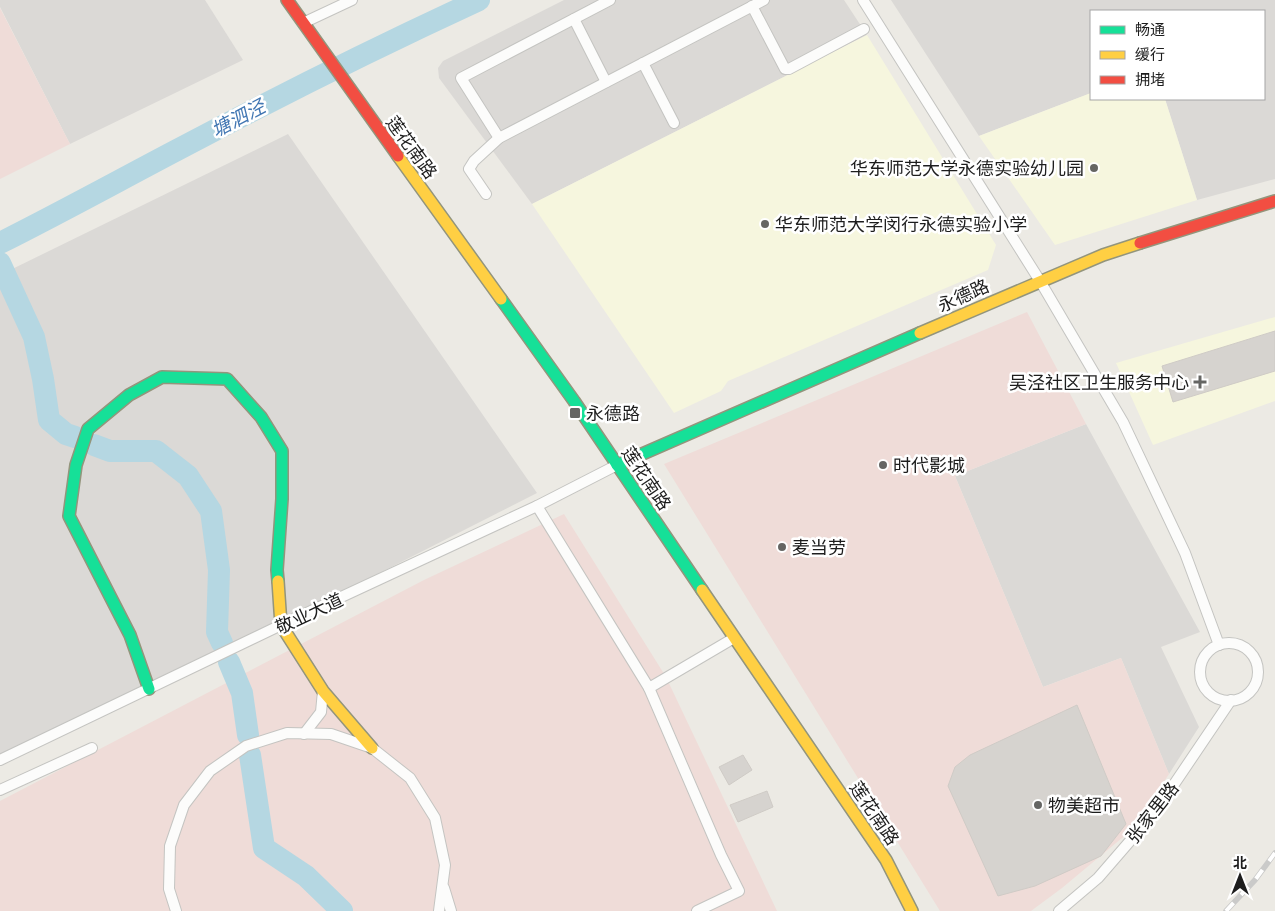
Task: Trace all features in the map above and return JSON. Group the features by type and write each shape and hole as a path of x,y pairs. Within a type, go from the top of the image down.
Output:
{"street":[{"name":"莲花南路","path":"287,0 361,107 493,287 617,465 886,860 912,911"},
{"path":"303,23 352,0"},
{"path":"499,138 461,78 610,0"},
{"path":"486,194 469,169 474,160 499,138 764,0"},
{"path":"863,0 1040,280 1123,422 1185,553 1219,645"},
{"path":"752,6 785,69 789,69 864,29"},
{"path":"574,19 606,82"},
{"path":"643,63 674,123"},
{"name":"永德路","path":"617,465 1040,280 1103,255 1275,201"},
{"path":"149,689 130,635 69,516 76,465 88,429 129,396 162,378 227,379 261,418 282,451 282,499 277,570 282,625 323,691 372,748 410,778 435,818 445,865 439,911"},
{"name":"敬业大道","path":"0,760 537,506 617,465"},
{"path":"537,506 649,688 721,855 739,891 697,911"},
{"path":"649,688 734,638"},
{"path":"1229,643 1238,644 1254,656 1258,675 1255,684 1249,692 1241,698 1231,700 1213,696 1206,690 1200,673 1201,664 1211,649 1229,643"},
{"path":"304,734 321,712 323,691"},
{"name":"张家里路","path":"1059,911 1098,878 1156,811 1231,700"},
{"path":"176,911 169,889 170,846 184,805 210,770 246,746 287,733 331,734 372,748"},
{"path":"0,790 92,748"},
{"path":"443,882 450,911"}],"shaded area":[{"path":"0,0 205,0 243,60 70,144 0,7"},
{"path":"564,0 844,0 867,35 532,204 439,78 438,68 443,61"},
{"path":"891,0 1275,0 1275,179 1197,200 1165,100 1265,100 1265,10 1090,10 1090,93 979,136"},
{"path":"0,8 70,144 0,179"},
{"name":"华东师范大学闵行永德实验小学","path":"867,35 996,245 988,270 728,381 721,391 674,413 532,204"},
{"name":"华东师范大学永德实验幼儿园","path":"1090,93 1090,100 1165,100 1197,200 1055,245 979,136"},
{"path":"288,134 537,493 0,766 0,275"},
{"path":"1027,312 1086,424 955,476 1043,687 1121,658 1169,774 1134,828 1062,888 1031,911 940,911 664,464"},
{"name":"吴泾社区卫生服务中心","path":"1275,317 1275,401 1153,445 1116,363"},
{"path":"1086,424 1200,632 1161,647 1199,727 1169,774 1121,658 1043,687 955,476"},
{"path":"564,514 666,677 777,911 0,911 0,801 424,580"}],"building":[{"path":"1275,331 1275,371 1173,402 1162,366"},
{"name":"物美超市","path":"1077,705 1126,824 1101,856 1035,886 998,896 948,786 955,767 970,755"},
{"path":"743,755 752,770 729,785 719,767"},
{"path":"767,791 773,807 738,822 730,805"}],"waterway":[{"name":"塘泗泾","path":"0,243 215,130 479,0"},
{"path":"0,263 34,337 49,420 66,434 75,437"},
{"path":"94,445 110,451 156,451 188,476 211,511 219,570 217,632 222,643"},
{"path":"229,662 242,693 248,735"},
{"path":"250,755 264,848 306,876 342,911"}],"railway":[{"path":"1226,911 1255,880 1275,853"}],"traffic: fast":[{"path":"501,299 574,401 702,590"},
{"path":"617,465 920,333"},
{"path":"149,689 130,635 69,516 76,465 88,429 129,395 162,377 227,379 261,417 282,451 278,581"}],"traffic: slow":[{"path":"398,156 501,299"},
{"path":"920,333 1103,255 1140,243"},
{"path":"278,581 281,625 323,691 372,748"},
{"path":"702,590 886,860 912,911"}],"traffic: jam":[{"path":"287,0 398,156"},
{"path":"1140,243 1275,201"}],"place":[{"name":"华东师范大学永德实验幼儿园","path":"1094,168"},
{"name":"华东师范大学闵行永德实验小学","path":"765,224"},
{"name":"吴泾社区卫生服务中心","path":"1200,382"},
{"name":"永德路","path":"575,413"},
{"name":"时代影城","path":"883,465"},
{"name":"麦当劳","path":"782,547"},
{"name":"物美超市","path":"1038,805"}]}
